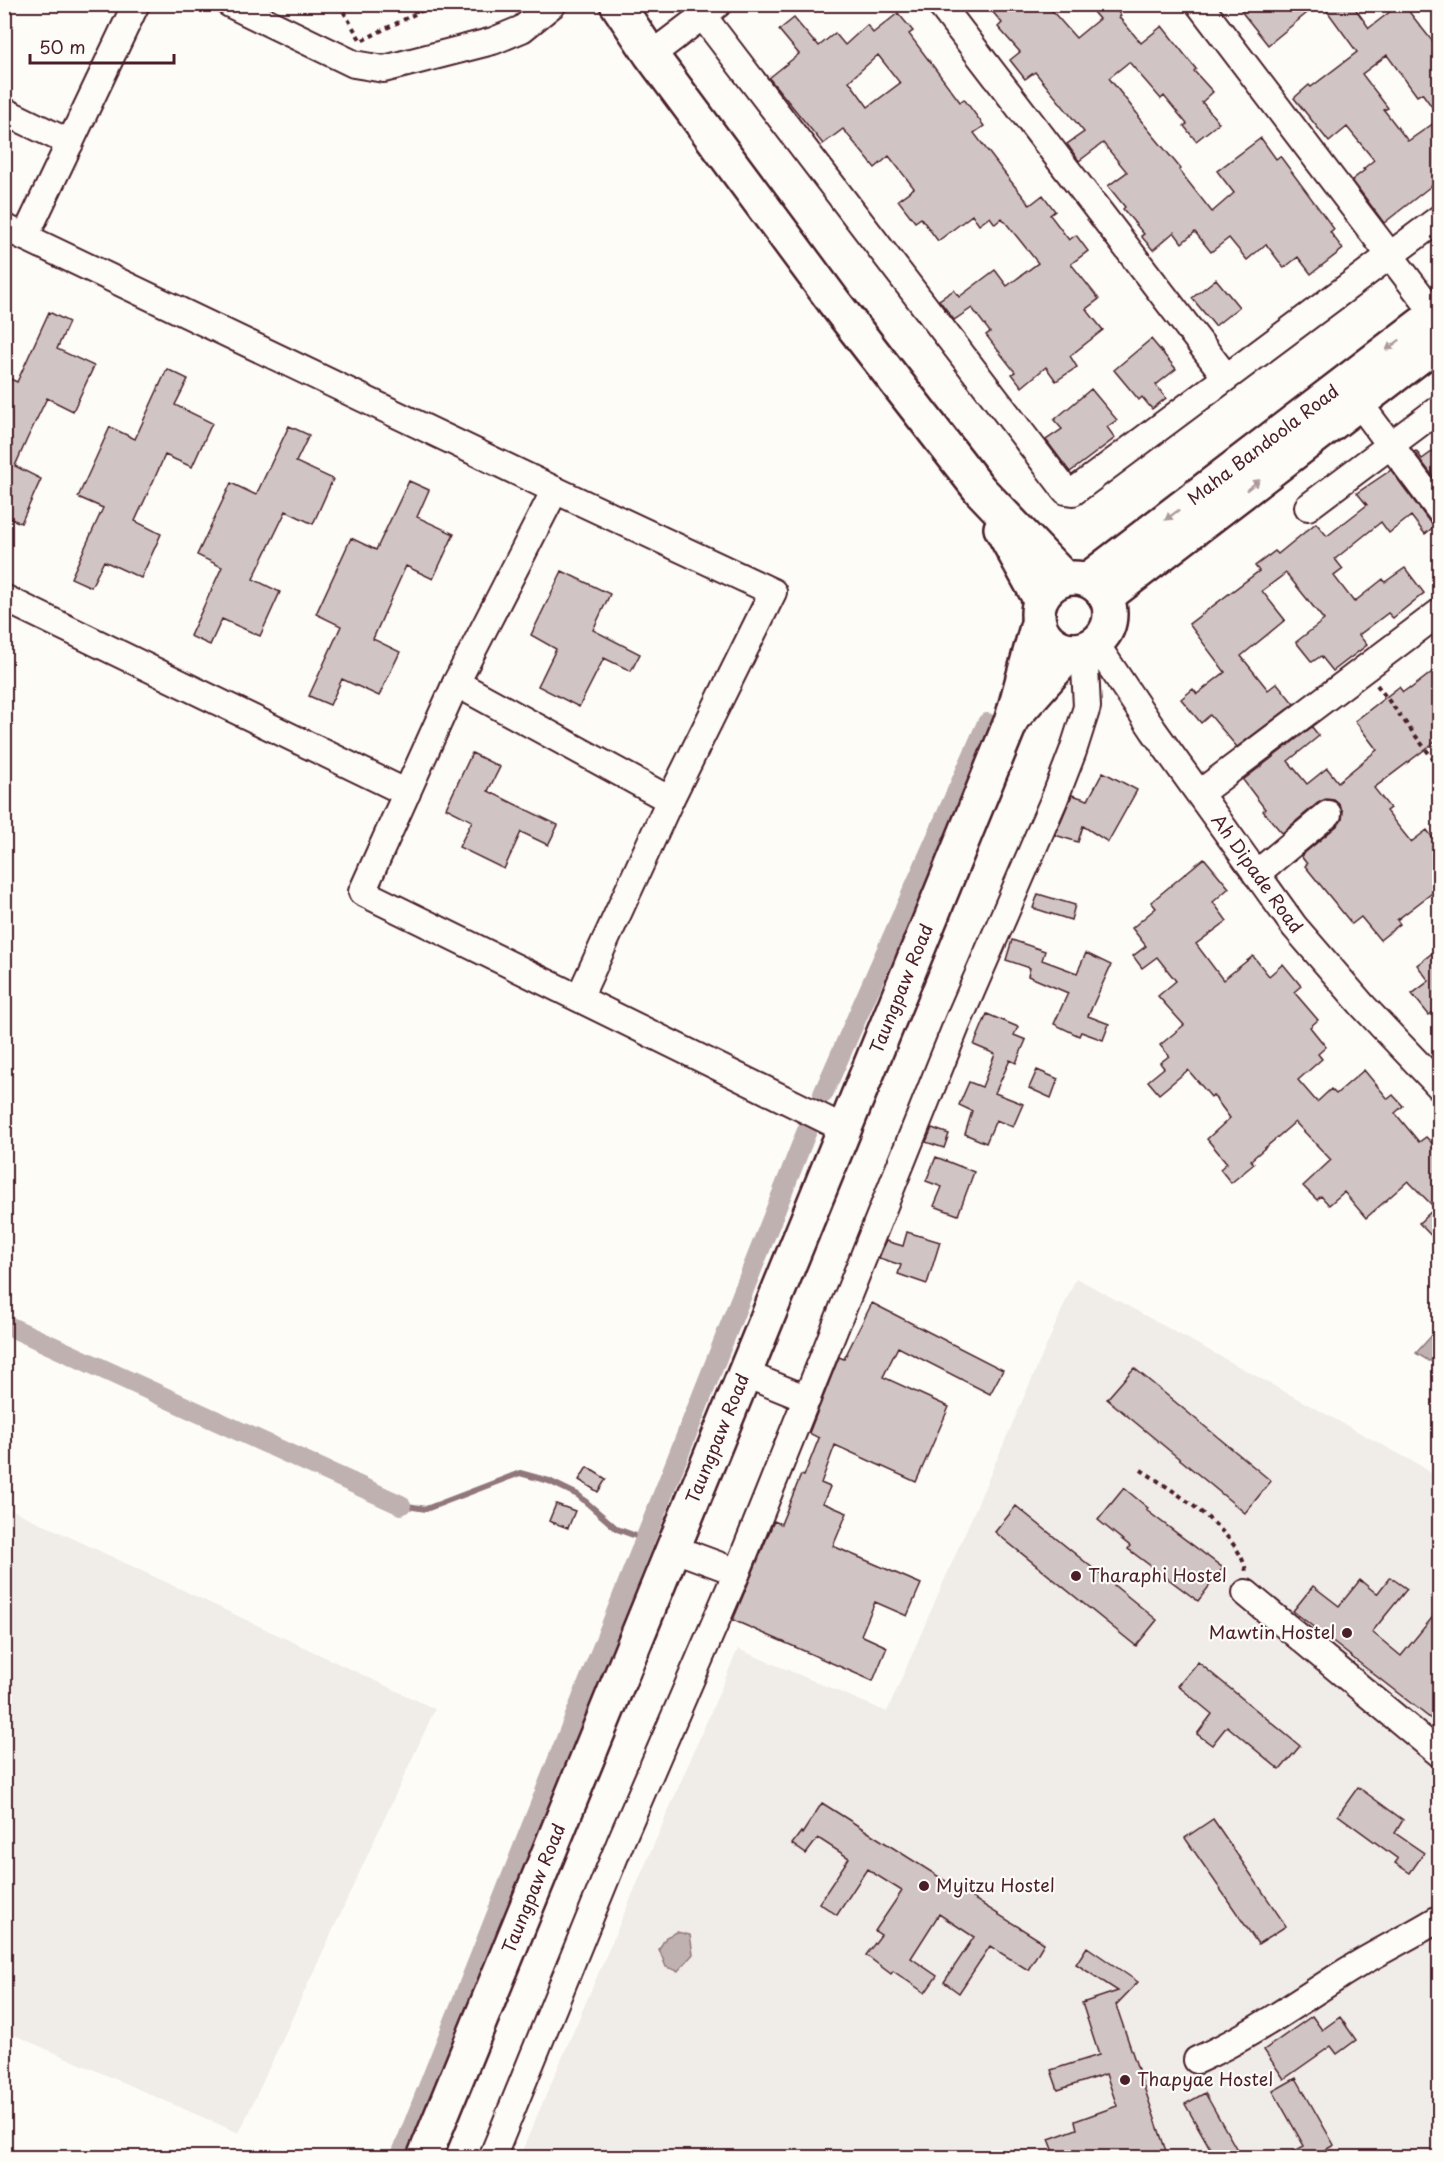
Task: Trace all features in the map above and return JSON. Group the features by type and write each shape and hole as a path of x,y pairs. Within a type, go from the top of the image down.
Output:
{"main road":[{"path":"617,4 651,54 834,302 980,490 1086,585 1110,618 1102,636 1084,647 1062,648 1051,642 1043,633 1039,611 980,490"},
{"name":"Maha Bandoola Road","path":"1086,585 1359,403 1438,322"},
{"name":"Maha Bandoola Road","path":"1086,585 1438,322"},
{"path":"1039,611 1046,590 1054,582 1086,585"},
{"name":"Taungpaw Road","path":"424,2157 1012,719 1039,611"},
{"name":"Taungpaw Road","path":"1012,719 1084,647"}],"street":[{"path":"136,4 70,143 15,232 773,592 670,800 579,998"},
{"path":"230,4 354,64 384,69 493,41 522,28 553,4"},
{"path":"940,4 1226,377"},
{"path":"1199,4 1438,322"},
{"path":"651,54 710,10 1066,492 1073,492 1440,218"},
{"path":"4,111 70,143"},
{"path":"1359,403 1440,511"},
{"path":"1308,507 1440,408"},
{"path":"555,490 456,683 362,892 843,1128"},
{"path":"4,598 407,793"},
{"path":"1200,794 1440,612"},
{"path":"492,2157 621,1841 737,1572 957,1024 1050,811 1073,751 1086,707 1084,647"},
{"name":"Ah Dipade Road","path":"1084,647 1154,731 1301,934 1363,1006 1440,1087"},
{"path":"456,683 670,800"},
{"path":"1257,874 1328,814"},
{"path":"743,1373 807,1399"},
{"path":"672,1548 737,1572"},
{"path":"1246,1593 1440,1754"},
{"path":"1197,2060 1234,2044 1338,1976 1440,1918"}],"path":[{"path":"339,4 361,41 435,4"},
{"path":"1364,669 1440,768"},
{"path":"1141,1470 1182,1496 1232,1541 1245,1568 1246,1593"}],"shaded area":[{"path":"1076,1278 1421,1466 1439,1479 1439,2157 519,2158 738,1649 887,1712"},
{"path":"1435,1332 1439,1334 1439,1360 1429,1361 1416,1353"},
{"path":"4,1506 435,1709 239,2133 5,2031"},
{"path":"677,1932 690,1935 693,1954 678,1971 666,1967 659,1949 666,1937"}],"building":[{"path":"986,4 1046,4 1076,38 1099,19 1093,12 1102,4 1112,4 1121,16 1119,17 1141,43 1162,26 1196,69 1194,71 1213,92 1202,102 1219,123 1196,141 1184,126 1187,124 1164,96 1161,99 1129,62 1109,78 1212,212 1234,193 1217,171 1261,138 1276,159 1280,156 1334,229 1330,232 1343,249 1311,274 1298,257 1284,268 1266,244 1247,260 1229,238 1211,252 1195,232 1182,243 1174,232 1153,250 1141,236 1144,234 1108,186 1127,172 1103,143 1079,161 1067,144 1084,132 1035,72 1025,79 1010,60 1020,52 998,27 1002,23"},
{"path":"1249,4 1318,4 1268,45 1241,11"},
{"path":"1322,4 1352,4 1369,28 1403,4 1440,51 1440,118 1422,93 1417,96 1387,55 1362,74 1388,108 1384,110 1408,141 1440,119 1440,179 1384,223 1352,180 1374,160 1347,127 1329,142 1294,98 1357,52"},
{"path":"898,13 913,31 909,34 960,102 964,99 984,126 974,133 1009,179 1030,205 1043,195 1055,211 1050,215 1069,240 1076,235 1088,251 1071,264 1099,299 1086,309 1103,330 1070,356 1077,367 1056,381 1046,367 1022,387 1012,374 1015,372 986,335 990,332 972,308 954,320 939,300 954,290 959,297 995,270 1007,286 1038,263 1002,218 995,224 990,217 979,225 972,215 938,241 921,218 915,222 898,200 914,188 889,156 875,168 843,129 823,144 769,78 799,54 779,30 794,18 819,46 835,33 845,45 867,25 873,33","holes":["878,55 900,83 868,107 849,81"]},
{"path":"1216,279 1239,307 1215,326 1192,298"},
{"path":"49,312 69,322 57,349 94,366 73,411 47,398 28,437 15,466 41,479 21,523 4,516 4,376 17,382"},
{"path":"1151,339 1176,369 1156,385 1166,398 1152,409 1142,397 1139,400 1114,370"},
{"path":"167,369 188,379 175,405 212,423 192,467 165,455 135,521 161,534 141,578 104,561 91,587 71,578 103,508 78,497 110,427 135,439"},
{"path":"1091,389 1117,420 1107,427 1115,438 1070,472 1046,440 1062,429 1054,420"},
{"path":"289,426 309,435 296,462 333,479 313,524 286,511 253,579 280,592 260,636 222,619 210,645 190,636 222,567 197,555 231,483 256,495"},
{"path":"1440,446 1440,485 1414,452 1416,451 1422,459"},
{"path":"1391,470 1428,520 1436,525 1425,534 1411,516 1389,533 1381,522 1335,559 1343,569 1334,576 1354,602 1383,579 1385,582 1405,568 1424,593 1393,618 1388,613 1359,635 1367,645 1333,671 1321,656 1312,662 1296,642 1324,620 1286,573 1262,591 1285,620 1241,656 1268,690 1277,683 1294,704 1237,747 1210,715 1201,723 1181,699 1193,689 1197,694 1225,672 1189,624 1259,571 1255,566 1275,551 1278,554 1316,523 1327,536 1367,505 1357,493"},
{"path":"409,481 429,490 417,517 454,534 433,579 406,566 373,639 400,652 379,696 342,679 330,705 309,696 341,626 316,614 351,538 376,550"},
{"path":"562,571 610,594 593,630 640,654 631,671 604,658 579,707 538,686 556,649 531,635"},
{"path":"1440,666 1440,738 1374,788 1390,808 1386,811 1411,842 1427,830 1440,848 1440,887 1397,920 1400,924 1380,940 1361,917 1352,924 1305,866 1307,864 1301,856 1342,820 1343,812 1339,804 1334,800 1326,799 1319,802 1282,833 1263,811 1265,809 1243,780 1312,727 1319,736 1288,761 1307,784 1327,768 1338,782 1377,750 1355,721 1399,687 1403,692 1410,689"},
{"path":"472,753 500,767 488,791 558,825 548,845 521,832 504,869 459,847 472,821 446,808"},
{"path":"1103,772 1137,790 1108,842 1083,826 1078,842 1055,835 1072,795 1088,800"},
{"path":"1204,858 1229,888 1213,902 1227,921 1196,944 1223,980 1253,956 1269,976 1283,964 1301,986 1294,992 1318,1020 1310,1027 1326,1047 1318,1054 1322,1059 1298,1080 1317,1102 1331,1089 1336,1094 1364,1070 1388,1099 1393,1095 1403,1106 1395,1113 1419,1142 1426,1137 1440,1151 1440,1245 1419,1223 1435,1208 1408,1181 1366,1218 1344,1192 1329,1205 1321,1196 1317,1200 1303,1186 1331,1160 1295,1122 1251,1160 1254,1164 1231,1183 1220,1169 1227,1163 1207,1139 1230,1118 1213,1095 1211,1097 1188,1070 1159,1094 1148,1081 1164,1068 1160,1063 1169,1056 1160,1045 1184,1025 1158,996 1176,981 1157,957 1142,968 1133,956 1146,946 1132,928 1156,908 1151,902"},
{"path":"1038,894 1075,905 1071,920 1033,908"},
{"path":"1012,940 1045,951 1042,960 1077,973 1086,953 1111,965 1088,1016 1109,1024 1103,1040 1081,1032 1079,1036 1054,1024 1068,993 1028,976 1030,968 1006,960"},
{"path":"1440,947 1440,1007 1429,1015 1412,994 1429,981 1417,965"},
{"path":"987,1014 1018,1027 1014,1035 1026,1040 1016,1063 1010,1060 995,1093 1023,1104 1013,1127 996,1120 986,1143 965,1134 972,1111 959,1105 969,1082 982,1087 995,1054 974,1045"},
{"path":"1037,1070 1058,1079 1051,1098 1029,1088"},
{"path":"932,1128 949,1134 944,1148 926,1142"},
{"path":"936,1157 974,1172 958,1215 934,1206 942,1187 926,1181"},
{"path":"907,1232 940,1242 927,1284 898,1274 901,1265 879,1258 886,1241 903,1246"},
{"path":"872,1303 1003,1370 990,1394 898,1347 883,1377 949,1407 916,1482 835,1445 821,1483 830,1487 823,1503 847,1513 833,1546 921,1584 907,1616 875,1602 861,1635 887,1647 873,1681 733,1620 774,1521 781,1524 801,1475 804,1476 819,1438 809,1433 839,1357 844,1359"},
{"path":"1134,1368 1271,1481 1245,1513 1107,1399"},
{"path":"587,1467 606,1479 598,1492 579,1480"},
{"path":"1124,1488 1148,1508 1146,1510 1223,1568 1198,1601 1128,1549 1130,1546 1098,1520"},
{"path":"556,1504 575,1511 568,1528 549,1521"},
{"name":"Tharaphi Hostel","path":"1016,1506 1157,1620 1136,1646 995,1532"},
{"name":"Mawtin Hostel","path":"1390,1577 1407,1589 1372,1632 1401,1656 1440,1608 1440,1726 1293,1611 1313,1586 1339,1606 1360,1580 1377,1594"},
{"path":"1198,1662 1300,1746 1280,1770 1227,1726 1212,1745 1197,1734 1212,1714 1178,1686"},
{"path":"1358,1787 1403,1820 1395,1833 1424,1853 1410,1873 1395,1863 1398,1859 1338,1815"},
{"path":"822,1803 1044,1943 1028,1970 990,1946 959,1993 944,1982 974,1937 939,1914 911,1958 937,1976 925,1993 893,1971 891,1974 866,1955 881,1935 875,1931 902,1891 867,1869 837,1915 819,1903 849,1858 818,1838 806,1854 792,1844 801,1832 802,1834"},
{"path":"1213,1819 1286,1926 1258,1944 1185,1838"},
{"path":"1087,1947 1138,1982 1116,2005 1168,2157 1134,2157 1132,2152 1117,2157 1056,2157 1049,2139 1077,2129 1075,2121 1117,2106 1106,2074 1058,2090 1051,2070 1099,2055 1082,2003 1118,1991 1076,1964"},
{"path":"1312,2016 1322,2030 1340,2017 1356,2040 1337,2054 1331,2046 1284,2079 1264,2050"},
{"path":"1296,2078 1334,2145 1325,2150 1329,2157 1283,2157 1304,2146 1273,2091"},
{"path":"1205,2093 1241,2157 1215,2157 1185,2104"}],"waterway":[{"path":"823,1094 987,723"},
{"path":"400,2158 808,1128"},
{"path":"4,1324 401,1505"},
{"path":"401,1505 426,1509 520,1473 549,1481 578,1495 617,1529 644,1539"}],"place":[{"name":"Tharaphi Hostel","path":"1076,1576"},
{"name":"Mawtin Hostel","path":"1347,1633"},
{"name":"Myitzu Hostel","path":"924,1886"},
{"name":"Thapyae Hostel","path":"1125,2080"}]}
